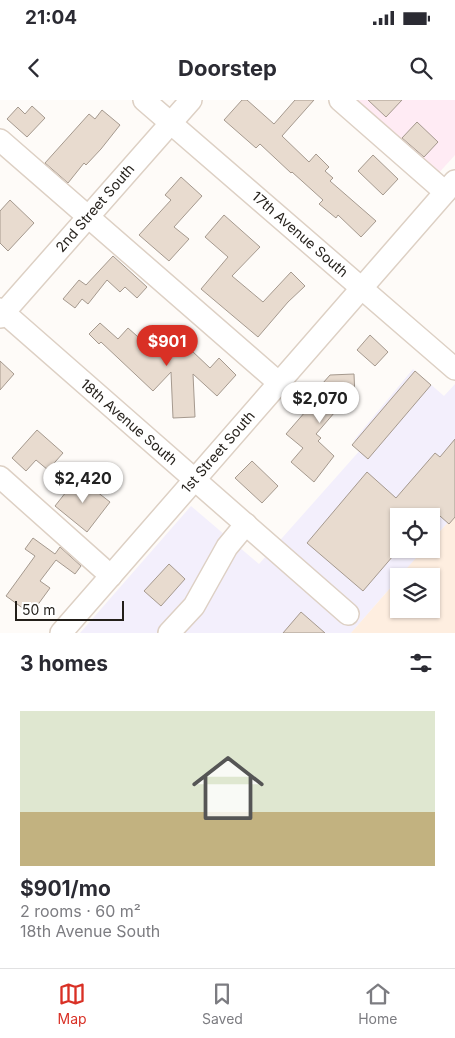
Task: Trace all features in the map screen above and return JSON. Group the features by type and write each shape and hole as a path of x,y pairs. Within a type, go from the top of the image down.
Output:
{"street":[{"name":"17th Avenue South","path":"144,100 455,369"},
{"name":"2nd Street South","path":"1,313 191,100"},
{"path":"340,100 450,186"},
{"path":"0,140 279,383"},
{"name":"1st Street South","path":"62,633 450,186"},
{"name":"18th Avenue South","path":"1,313 348,614"},
{"path":"0,477 111,576"},
{"path":"169,633 194,606 227,546 246,524"}],"shaded area":[{"path":"348,100 455,100 455,155 436,176"},
{"path":"413,369 444,396 455,384 455,515 440,531 440,508 390,508 390,558 416,558 407,568 390,568 390,588 351,633 80,633 191,506 259,564 362,448 354,440"},
{"path":"455,515 455,633 351,633 390,588 390,618 440,618 440,568 407,568 416,558 440,558 440,531"}],"building":[{"path":"242,100 247,100 274,124 295,100 314,100 282,136 309,162 316,154 329,167 325,171 333,178 330,181 376,221 361,237 338,215 336,218 319,204 323,200 260,144 256,148 224,120"},
{"path":"368,100 402,100 386,117"},
{"path":"32,106 45,118 27,137 7,119 18,107 25,114"},
{"path":"102,110 120,125 101,149 86,165 84,163 68,183 45,163 89,114 95,119"},
{"path":"417,122 438,142 424,157 402,138"},
{"path":"373,155 398,179 383,195 358,171"},
{"path":"181,177 202,196 174,227 189,239 169,261 139,235 171,200 165,195"},
{"path":"10,200 34,223 8,251 0,243 0,211"},
{"path":"224,215 260,247 232,276 263,302 291,272 305,286 288,302 258,337 201,289 228,257 205,237"},
{"path":"113,256 147,287 137,298 125,287 120,292 107,280 88,304 82,299 75,308 63,299 79,280 86,285"},
{"path":"100,323 118,339 128,328 155,352 173,333 210,368 219,358 236,375 217,396 193,374 195,417 173,418 171,372 153,391 101,342 99,344 89,334"},
{"path":"370,335 388,352 375,366 357,350"},
{"path":"0,361 14,374 0,390"},
{"path":"415,371 431,385 368,459 352,445"},
{"path":"354,374 355,398 347,398 316,434 321,438 318,441 334,456 314,482 291,462 303,448 286,434 312,404 308,400 330,375"},
{"path":"37,430 63,453 48,470 36,460 26,471 12,458"},
{"path":"455,439 455,517 449,524 440,516 440,508 390,508 391,558 363,591 307,543 367,472 396,498 435,453 440,457"},
{"path":"252,461 278,486 262,503 235,478"},
{"path":"78,477 110,502 87,532 55,506"},
{"path":"33,538 55,554 60,547 81,566 75,574 56,560 40,581 50,588 31,614 6,596 35,556 25,549"},
{"path":"169,564 185,579 161,606 144,591"},
{"path":"301,612 325,633 283,633"}]}
